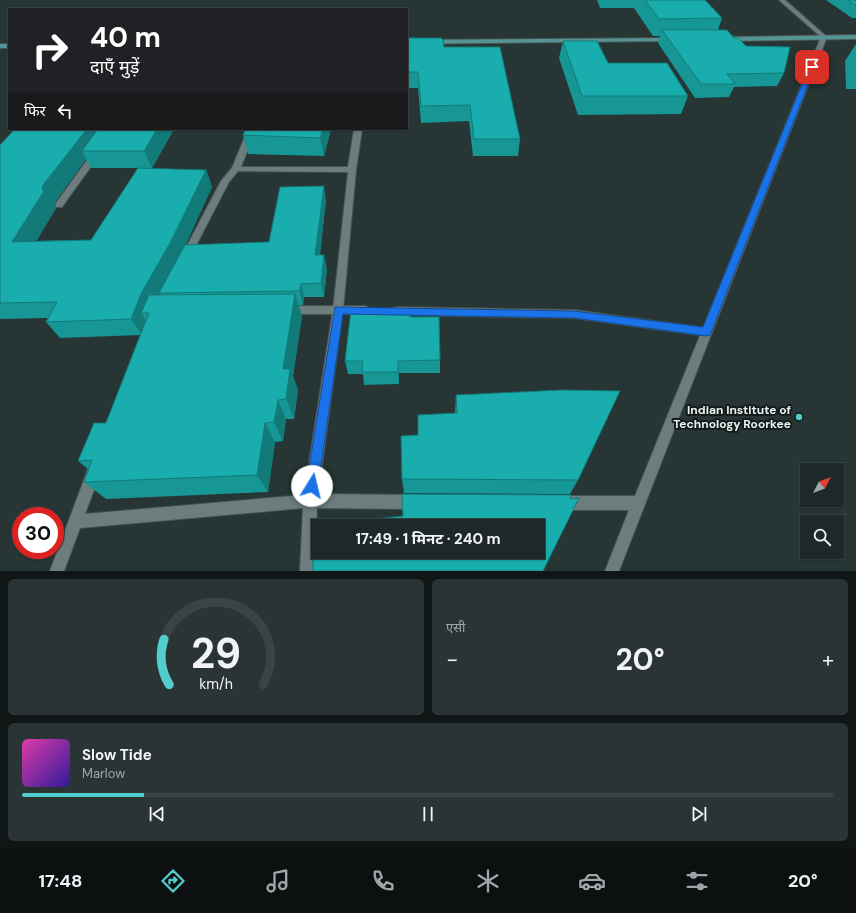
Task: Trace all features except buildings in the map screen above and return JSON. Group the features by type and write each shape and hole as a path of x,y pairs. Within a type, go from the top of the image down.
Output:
{"main road":[{"path":"722,39 856,37"},
{"path":"408,42 675,39"}],"street":[{"path":"612,571 824,37 782,0"},
{"path":"179,270 225,181 236,169 252,130"},
{"path":"307,571 310,501 338,310 352,170 358,130"},
{"path":"59,205 99,149"},
{"path":"236,169 352,170"},
{"path":"276,310 574,314 706,332"},
{"path":"57,571 74,522 98,464"},
{"path":"74,522 310,501 427,502"},
{"path":"553,503 639,503"}],"place":[{"name":"Indian Institute of Technology Roorkee","path":"799,417"}],"route":[{"path":"312,486 338,310 574,314 706,332 812,67"}]}
